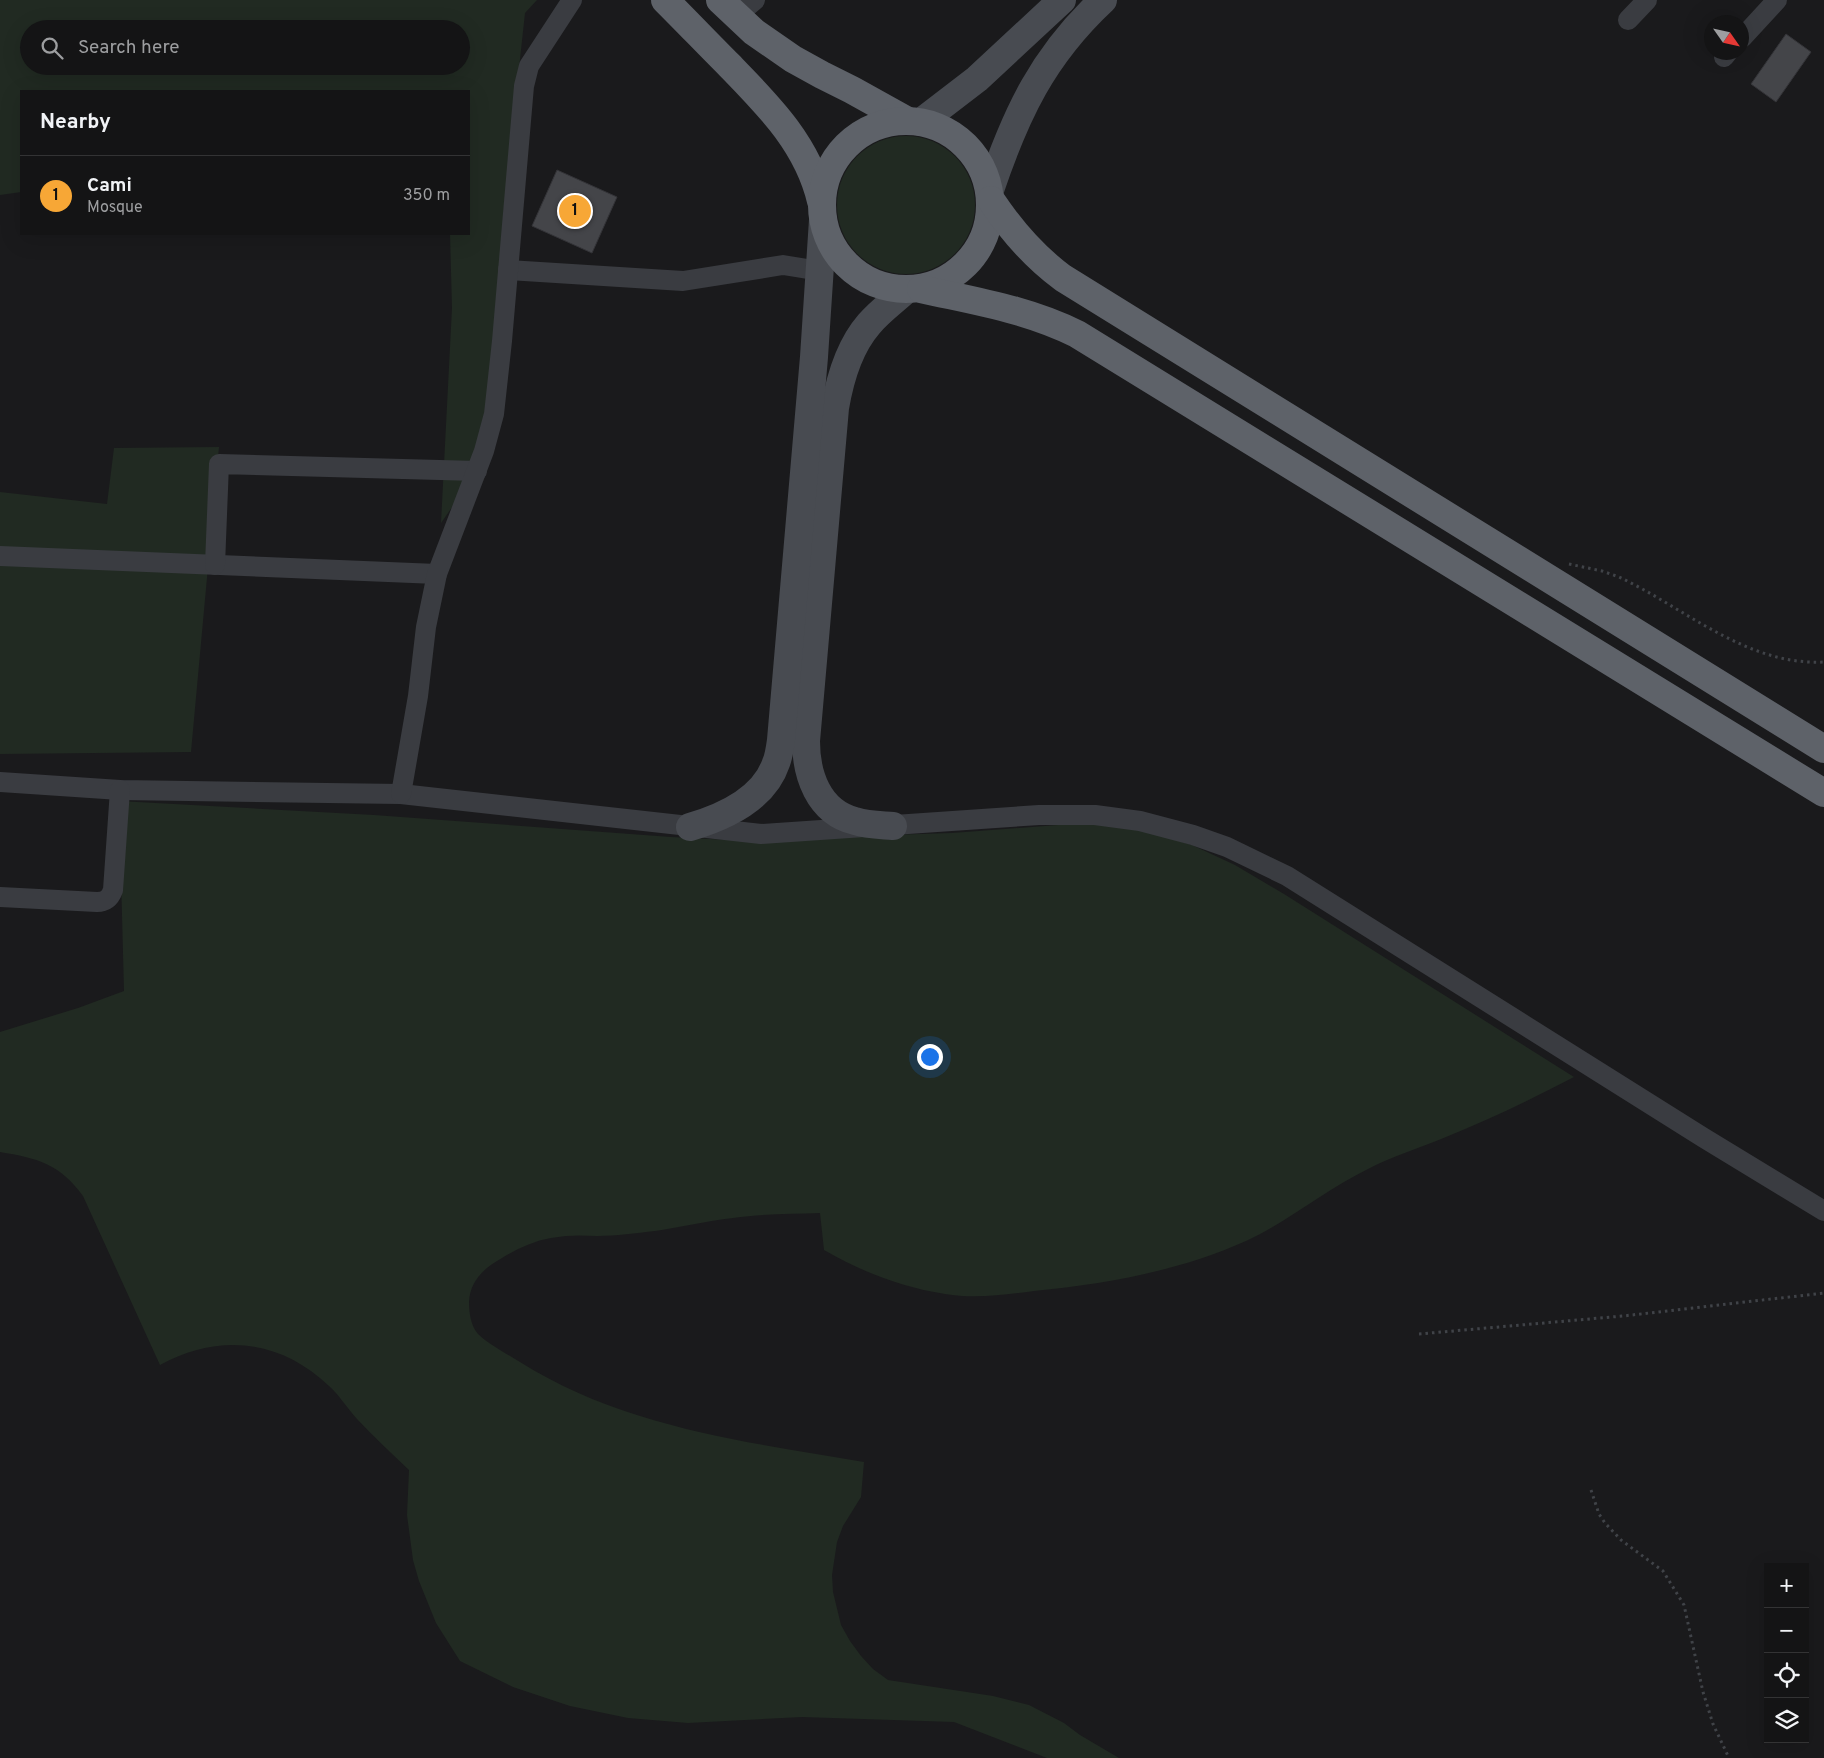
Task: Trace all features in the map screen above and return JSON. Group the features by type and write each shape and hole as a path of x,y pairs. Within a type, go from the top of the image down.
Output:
{"highway":[{"path":"665,0 767,104 801,149 817,185 822,212 833,248 852,270 877,285 891,289 913,289 1018,310 1040,317 1077,334 1824,793"},
{"path":"737,5 773,46 822,75 914,121 949,132 961,140 980,163 986,176 990,195 990,220 986,234 971,260 948,278 913,289"},
{"path":"822,212 823,190 827,176 833,163 847,145 864,132 878,126 892,122 914,121"},
{"path":"990,195 1023,243 1035,256 1063,278 1824,749"}],"main road":[{"path":"914,121 977,79 1062,0"},
{"path":"990,195 1012,129 1038,78 1068,36 1103,0"},
{"path":"690,827 712,820 740,806 761,788 777,763 784,710 814,356 822,212"},
{"path":"893,826 854,821 841,816 828,807 818,794 812,781 806,758 806,741 835,408 839,386 853,348 868,324 913,289"}],"street":[{"path":"401,794 418,696 426,628 437,574 477,471 494,414 524,86 529,66 572,0"},
{"path":"1628,20 1647,0"},
{"path":"1749,30 1777,0"},
{"path":"508,270 683,281 783,265 820,271"},
{"path":"215,565 219,464 477,471"},
{"path":"0,556 437,574"},
{"path":"0,782 120,790 401,794 762,834 1039,815 1095,815 1158,825 1227,847 1288,876 1696,1134 1824,1212"},
{"path":"0,897 97,902 103,902 108,899 113,890 120,790"}],"path":[{"path":"1567,563 1619,577 1717,632 1770,655 1801,662 1824,662"},
{"path":"1419,1334 1622,1316 1824,1293"},
{"path":"1590,1490 1599,1514 1605,1523 1621,1540 1662,1571 1684,1605 1712,1724 1729,1758"}],"shaded area":[{"path":"0,0 537,0 525,13 504,207 493,410 455,503 441,523 452,308 450,235 470,235 470,90 20,90 20,192 0,195"},
{"path":"906,136 932,141 955,156 970,179 975,205 970,231 955,254 932,269 906,274 880,269 857,254 842,231 837,205 842,179 857,156 880,141"},
{"path":"219,447 191,752 0,754 0,492 107,504 114,448"},
{"path":"119,801 374,815 730,840 952,833 1084,823 1138,829 1192,845 1235,865 1574,1077 1479,1123 1387,1160 1352,1177 1246,1241 1195,1260 1142,1275 1115,1280 989,1296 967,1296 929,1291 882,1278 824,1250 820,1213 744,1217 619,1235 557,1237 525,1246 495,1262 475,1281 470,1294 469,1306 474,1327 482,1338 492,1345 560,1384 601,1402 643,1417 686,1429 730,1439 864,1462 861,1497 843,1526 837,1542 832,1575 833,1592 841,1625 850,1641 873,1669 888,1680 993,1696 1029,1705 1064,1723 1080,1735 1119,1758 1047,1758 954,1722 802,1717 688,1723 628,1718 570,1706 513,1687 460,1661 436,1623 419,1581 413,1560 407,1515 409,1470 357,1419 329,1386 310,1370 290,1358 270,1350 226,1345 204,1348 160,1365 83,1196 66,1176 47,1164 0,1152 0,1032 78,1008 124,991"}],"building":[{"path":"1786,34 1811,52 1776,102 1751,84"},
{"path":"557,170 617,197 592,253 532,226"}],"place":[{"name":"Cami","path":"575,211"}]}
